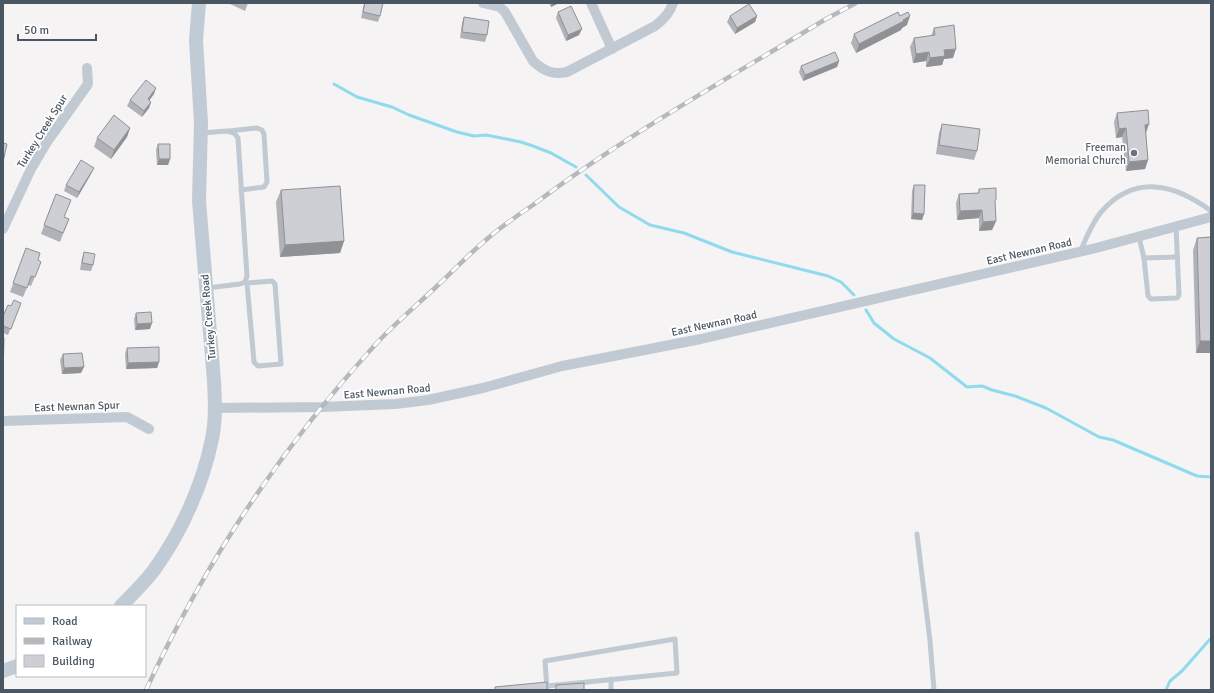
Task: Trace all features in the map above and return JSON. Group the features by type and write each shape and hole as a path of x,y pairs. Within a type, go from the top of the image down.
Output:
{"street":[{"name":"Turkey Creek Road","path":"122,605 154,571 177,534 195,494 212,440 215,408 199,201 201,133 196,40 199,3"},
{"path":"483,3 500,7 505,12 533,61 548,72 559,73 567,72 655,26 669,13 673,3"},
{"path":"591,3 612,49"},
{"name":"Turkey Creek Spur","path":"3,229 31,170 47,142 88,84 88,68"},
{"name":"East Newnan Road","path":"215,408 322,407 395,404 428,400 482,388 562,366 701,339 1080,252 1211,217"},
{"name":"East Newnan Spur","path":"3,420 127,417 149,430"},
{"path":"3,671 16,666"}],"lane":[{"path":"201,133 257,128 262,130 264,134 267,182 264,187 241,190"},
{"path":"206,288 246,283 272,281 275,284 281,364 258,366 254,362 246,283 247,276 238,138 234,133 227,131"},
{"path":"1080,252 1089,232 1101,212 1122,194 1136,188 1158,187 1177,191 1211,211"},
{"path":"1139,237 1144,258 1148,296 1151,299 1177,298 1179,295 1176,226"},
{"path":"1144,258 1177,258"},
{"path":"917,534 930,641 934,690"},
{"path":"675,639 677,673 611,679 547,688 545,661 675,639"},
{"path":"611,679 611,690"}],"building":[{"path":"365,3 383,3 380,16 363,12"},
{"path":"749,4 757,16 737,28 730,16"},
{"path":"571,6 582,29 568,35 558,12"},
{"path":"898,12 900,16 908,12 910,16 903,20 904,21 859,44 854,34"},
{"path":"464,17 489,21 487,35 462,32"},
{"path":"954,25 956,49 944,50 945,56 930,58 929,52 916,54 914,38 935,35 934,28"},
{"path":"835,52 839,61 805,75 801,66"},
{"path":"146,80 156,88 148,99 151,102 144,111 130,100"},
{"name":"Freeman Memorial Church","path":"1148,110 1149,124 1145,125 1148,160 1129,162 1126,128 1119,129 1117,113"},
{"path":"114,115 130,128 114,150 97,138"},
{"path":"942,124 980,129 977,151 939,145"},
{"path":"3,143 7,144 3,162"},
{"path":"158,144 170,144 170,159 159,159"},
{"path":"81,160 94,168 79,192 66,185"},
{"path":"914,185 925,185 924,214 913,213"},
{"path":"340,186 344,241 285,245 281,190"},
{"path":"996,188 996,221 983,222 982,210 960,211 959,194 979,193 979,189"},
{"path":"56,194 71,200 64,217 69,219 63,233 44,225"},
{"path":"1211,237 1211,341 1200,341 1197,238"},
{"path":"26,248 40,253 38,260 41,262 35,277 31,276 27,288 13,283"},
{"path":"84,252 95,254 93,265 82,263"},
{"path":"14,300 21,303 11,329 3,326 3,316 8,305 11,306"},
{"path":"151,312 152,323 137,324 136,313"},
{"path":"3,338 4,338 3,376"},
{"path":"159,347 159,362 128,363 127,348"},
{"path":"82,353 84,367 64,368 63,354"},
{"path":"547,682 547,690 495,690 495,687"},
{"path":"584,683 584,690 556,690 556,685"}],"waterway":[{"path":"334,84 357,97 392,107 409,115 457,132 474,136 486,135 533,146 551,153 576,167"},
{"path":"586,175 619,207 650,225 684,233 732,252 828,276 841,282 854,295"},
{"path":"866,310 874,323 894,339 930,358 967,387 982,386 1015,396 1046,408 1099,437 1113,440 1197,476 1211,477"},
{"path":"1166,690 1170,681 1182,671 1211,638"}],"railway":[{"path":"146,690 193,597 247,508 308,424 375,345 390,330 491,235 568,179 677,108 826,19 856,3"}],"place":[{"name":"Freeman Memorial Church","path":"1134,153"}]}
